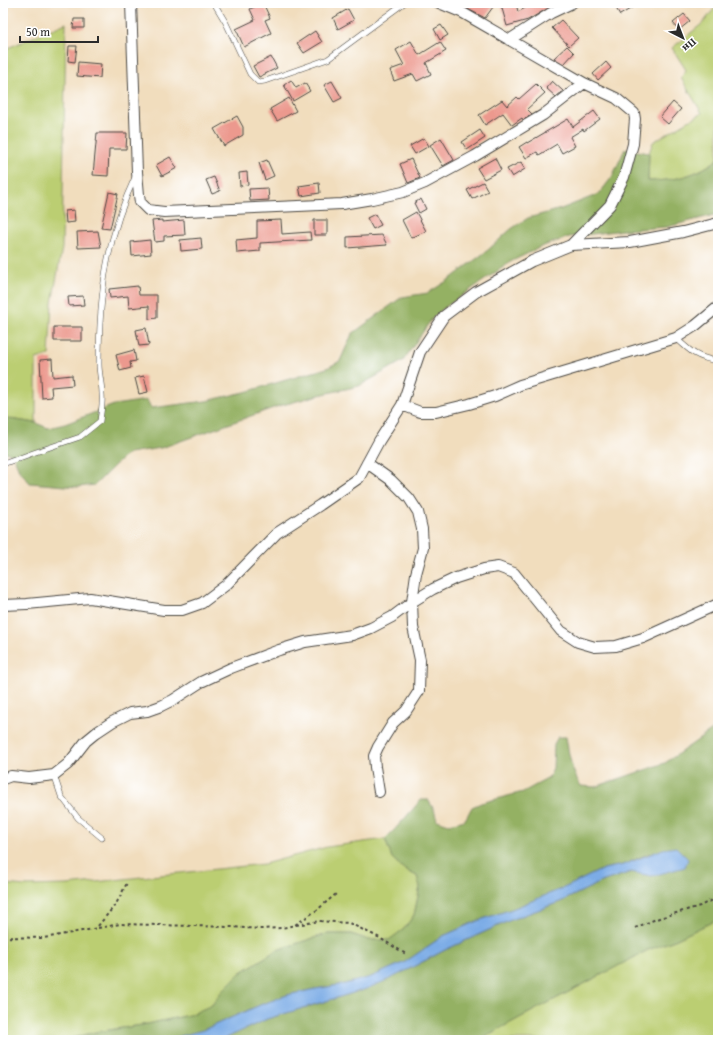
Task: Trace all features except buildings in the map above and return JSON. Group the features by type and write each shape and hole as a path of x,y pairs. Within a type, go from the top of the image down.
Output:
{"street":[{"path":"131,3 137,172 140,202 148,210 155,211 342,204 403,192 425,183 475,156 543,115 584,83"},
{"path":"439,3 463,13 584,83 616,98 634,113 636,119 633,144 624,177 610,205 571,245"},
{"path":"509,40 551,13 572,3"},
{"path":"3,605 90,598 164,610 182,610 202,603 226,585 276,533 359,478 379,441 402,405 420,352 444,316 476,292 532,261 571,245 630,242 683,232 718,223"},
{"path":"402,405 420,412 436,412 495,396 520,385 676,338 695,326 718,307"},
{"path":"367,462 391,480 409,498 418,512 422,529 423,548 416,574 412,602 413,627 420,660 419,691 406,711 393,723 374,756 379,792"},
{"path":"3,778 11,776 29,778 54,775 68,764 86,741 97,732 130,713 147,711 161,706 201,682 231,668 279,650 305,642 352,635 371,628 392,617 433,589 456,578 484,569 498,567 514,573 561,630 578,642 595,647 616,646 642,638 718,604"}],"lane":[{"path":"214,3 226,23 250,74 258,82 265,81 328,59 404,3"},
{"path":"3,464 80,437 100,421 102,394 99,365 100,310 104,275 111,239 125,197 137,172"},
{"path":"676,338 691,352 703,359 718,361"},
{"path":"54,775 61,796 78,818 102,838"}],"path":[{"path":"97,927 116,904 127,883"},
{"path":"295,925 317,910 336,894"},
{"path":"635,928 662,917 700,906 718,897"},
{"path":"3,937 44,938 97,927 120,924 260,929 282,928 319,921 349,923 378,937 406,954"}],"green space":[{"path":"718,4 718,159 710,165 685,176 667,180 648,181 649,153 653,142 702,113 681,78 686,70 672,48 703,23"},
{"path":"66,23 62,248 52,303 49,355 36,359 36,423 3,418 3,50"},
{"path":"625,149 649,153 648,181 667,180 685,176 710,165 718,159 718,214 667,227 623,230 569,237 543,246 512,261 444,308 431,320 403,361 359,386 279,406 161,448 129,453 95,485 78,487 30,483 19,470 13,455 3,451 3,418 36,423 48,428 65,424 114,405 147,400 151,408 206,401 245,392 327,368 340,361 352,334 402,297 428,293 450,279 488,250 511,229 528,218 561,209 599,194 612,177"},
{"path":"718,726 718,919 677,939 648,950 478,1040 222,1040 267,1019 366,989 445,950 513,919 560,902 601,882 631,872 652,876 650,853 623,865 603,869 566,887 512,909 477,921 443,936 405,962 371,977 345,984 287,995 203,1030 171,1039 65,1040 96,1032 142,1025 190,1015 212,1005 222,991 240,973 277,950 326,934 351,934 369,940 389,940 404,929 414,915 420,887 417,876 405,870 392,858 385,839 421,800 428,800 434,809 437,820 449,824 465,820 472,807 481,803 523,792 549,778 553,768 554,744 558,737 566,737 569,756 581,786 595,787 665,763"},
{"path":"385,839 392,858 405,870 417,876 420,887 414,915 404,929 389,940 369,940 351,934 326,934 277,950 240,973 222,991 212,1005 190,1015 142,1025 96,1032 65,1040 3,1040 3,884 26,886 67,885 264,864 327,847"},
{"path":"718,919 718,1040 478,1040 648,950 677,939"}],"water":[{"path":"676,847 688,859 685,867 652,876 631,872 601,882 560,902 513,919 445,950 392,978 366,989 267,1019 222,1040 165,1040 203,1030 287,995 345,984 371,977 405,962 443,936 477,921 512,909 566,887 603,869 623,865 663,849"}]}
